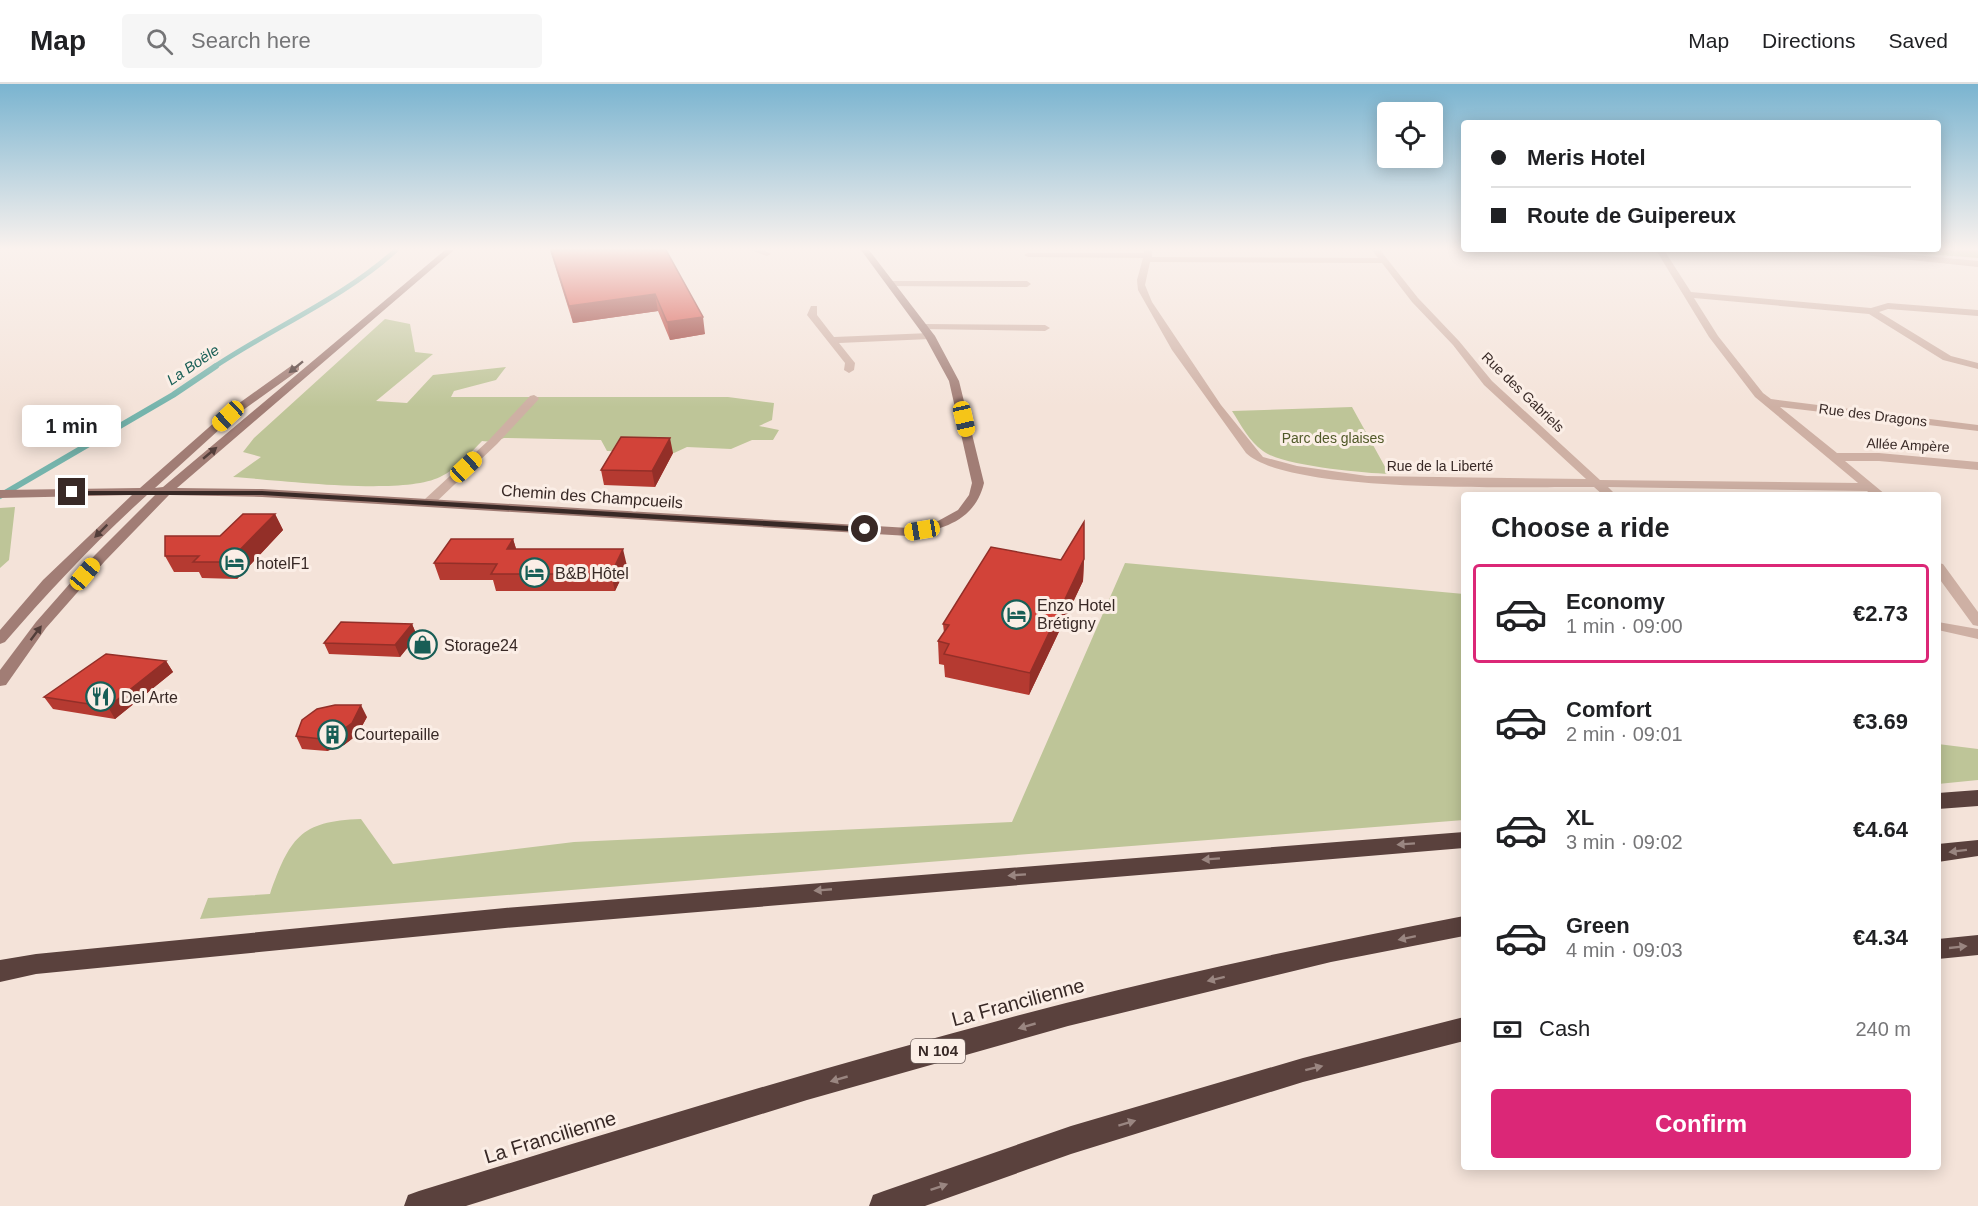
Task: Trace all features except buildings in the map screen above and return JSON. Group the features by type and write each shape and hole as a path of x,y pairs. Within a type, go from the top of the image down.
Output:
{"highway":[{"path":"1941,801 1978,798"},
{"path":"0,971 36,964 634,907 1461,840"},
{"path":"1941,853 1978,848"},
{"name":"La Francilienne","path":"419,1206 641,1136 1040,1022 1268,967 1461,927"},
{"path":"1941,949 1978,945"},
{"path":"0,959 36,964"},
{"path":"884,1206 1082,1137 1303,1070 1461,1030"}],"main road":[{"path":"0,639 48,583 144,491 228,416 281,380 375,302"},
{"path":"0,681 41,625 99,558 166,491 388,302"},
{"path":"905,302 927,332"},
{"name":"Chemin des Champcueils","path":"0,494 166,491 429,502 909,532 935,527 956,519 977,494 978,483 959,397 927,332"}],"street":[{"name":"Rue de la Liberté","path":"1147,302 1222,414 1258,459 1303,470 1367,480 1595,482 1875,491"},
{"name":"Rue des Gabriels","path":"1417,302 1456,343 1488,383 1607,492"},
{"name":"Rue des Dragons","path":"1694,302 1714,338 1740,374 1767,402 1875,491"},
{"path":"1773,302 1871,311 1888,306 1978,313"},
{"path":"814,308 812,315 850,363 849,370"},
{"path":"1871,311 1947,358 1978,366"},
{"path":"832,340 927,332 1045,328"},
{"path":"429,502 493,442 534,398"},
{"name":"Rue des Dragons","path":"1767,402 1978,428"},
{"name":"Allée Ampère","path":"1835,456 1978,465"},
{"path":"1941,571 1978,622"},
{"path":"1941,627 1978,634"}],"green space":[{"path":"385,319 410,324 415,352 433,354 376,401 407,403 433,375 506,367 496,380 454,391 451,397 728,397 774,403 772,420 759,426 779,430 773,440 752,440 731,449 687,447 674,453 607,451 601,440 504,438 493,442 482,441 446,474 422,483 370,486 233,477 261,457 243,452 254,438"},
{"name":"Parc des glaises","path":"1352,407 1389,474 1323,468 1273,456 1263,451 1254,442 1232,411"},
{"path":"15,507 9,560 0,568 0,508"},
{"path":"1125,563 1461,594 1461,820 200,919 208,898 270,894 284,859 300,837 310,829 340,821 361,819 393,864 574,842 1012,822"},
{"path":"1941,744 1978,749 1978,780 1941,784"}],"waterway":[{"name":"La Boële","path":"214,367 322,302"},
{"name":"La Boële","path":"0,496 173,395 216,366"}],"place":[{"name":"hotelF1","path":"235,563"},
{"name":"B&B Hôtel","path":"534,573"},
{"name":"Enzo Hotel Brétigny","path":"1016,614"},
{"name":"Storage24","path":"423,645"},
{"name":"Del Arte","path":"100,697"},
{"name":"Courtepaille","path":"333,734"}],"route":[{"path":"72,492 262,493 865,529"}]}
